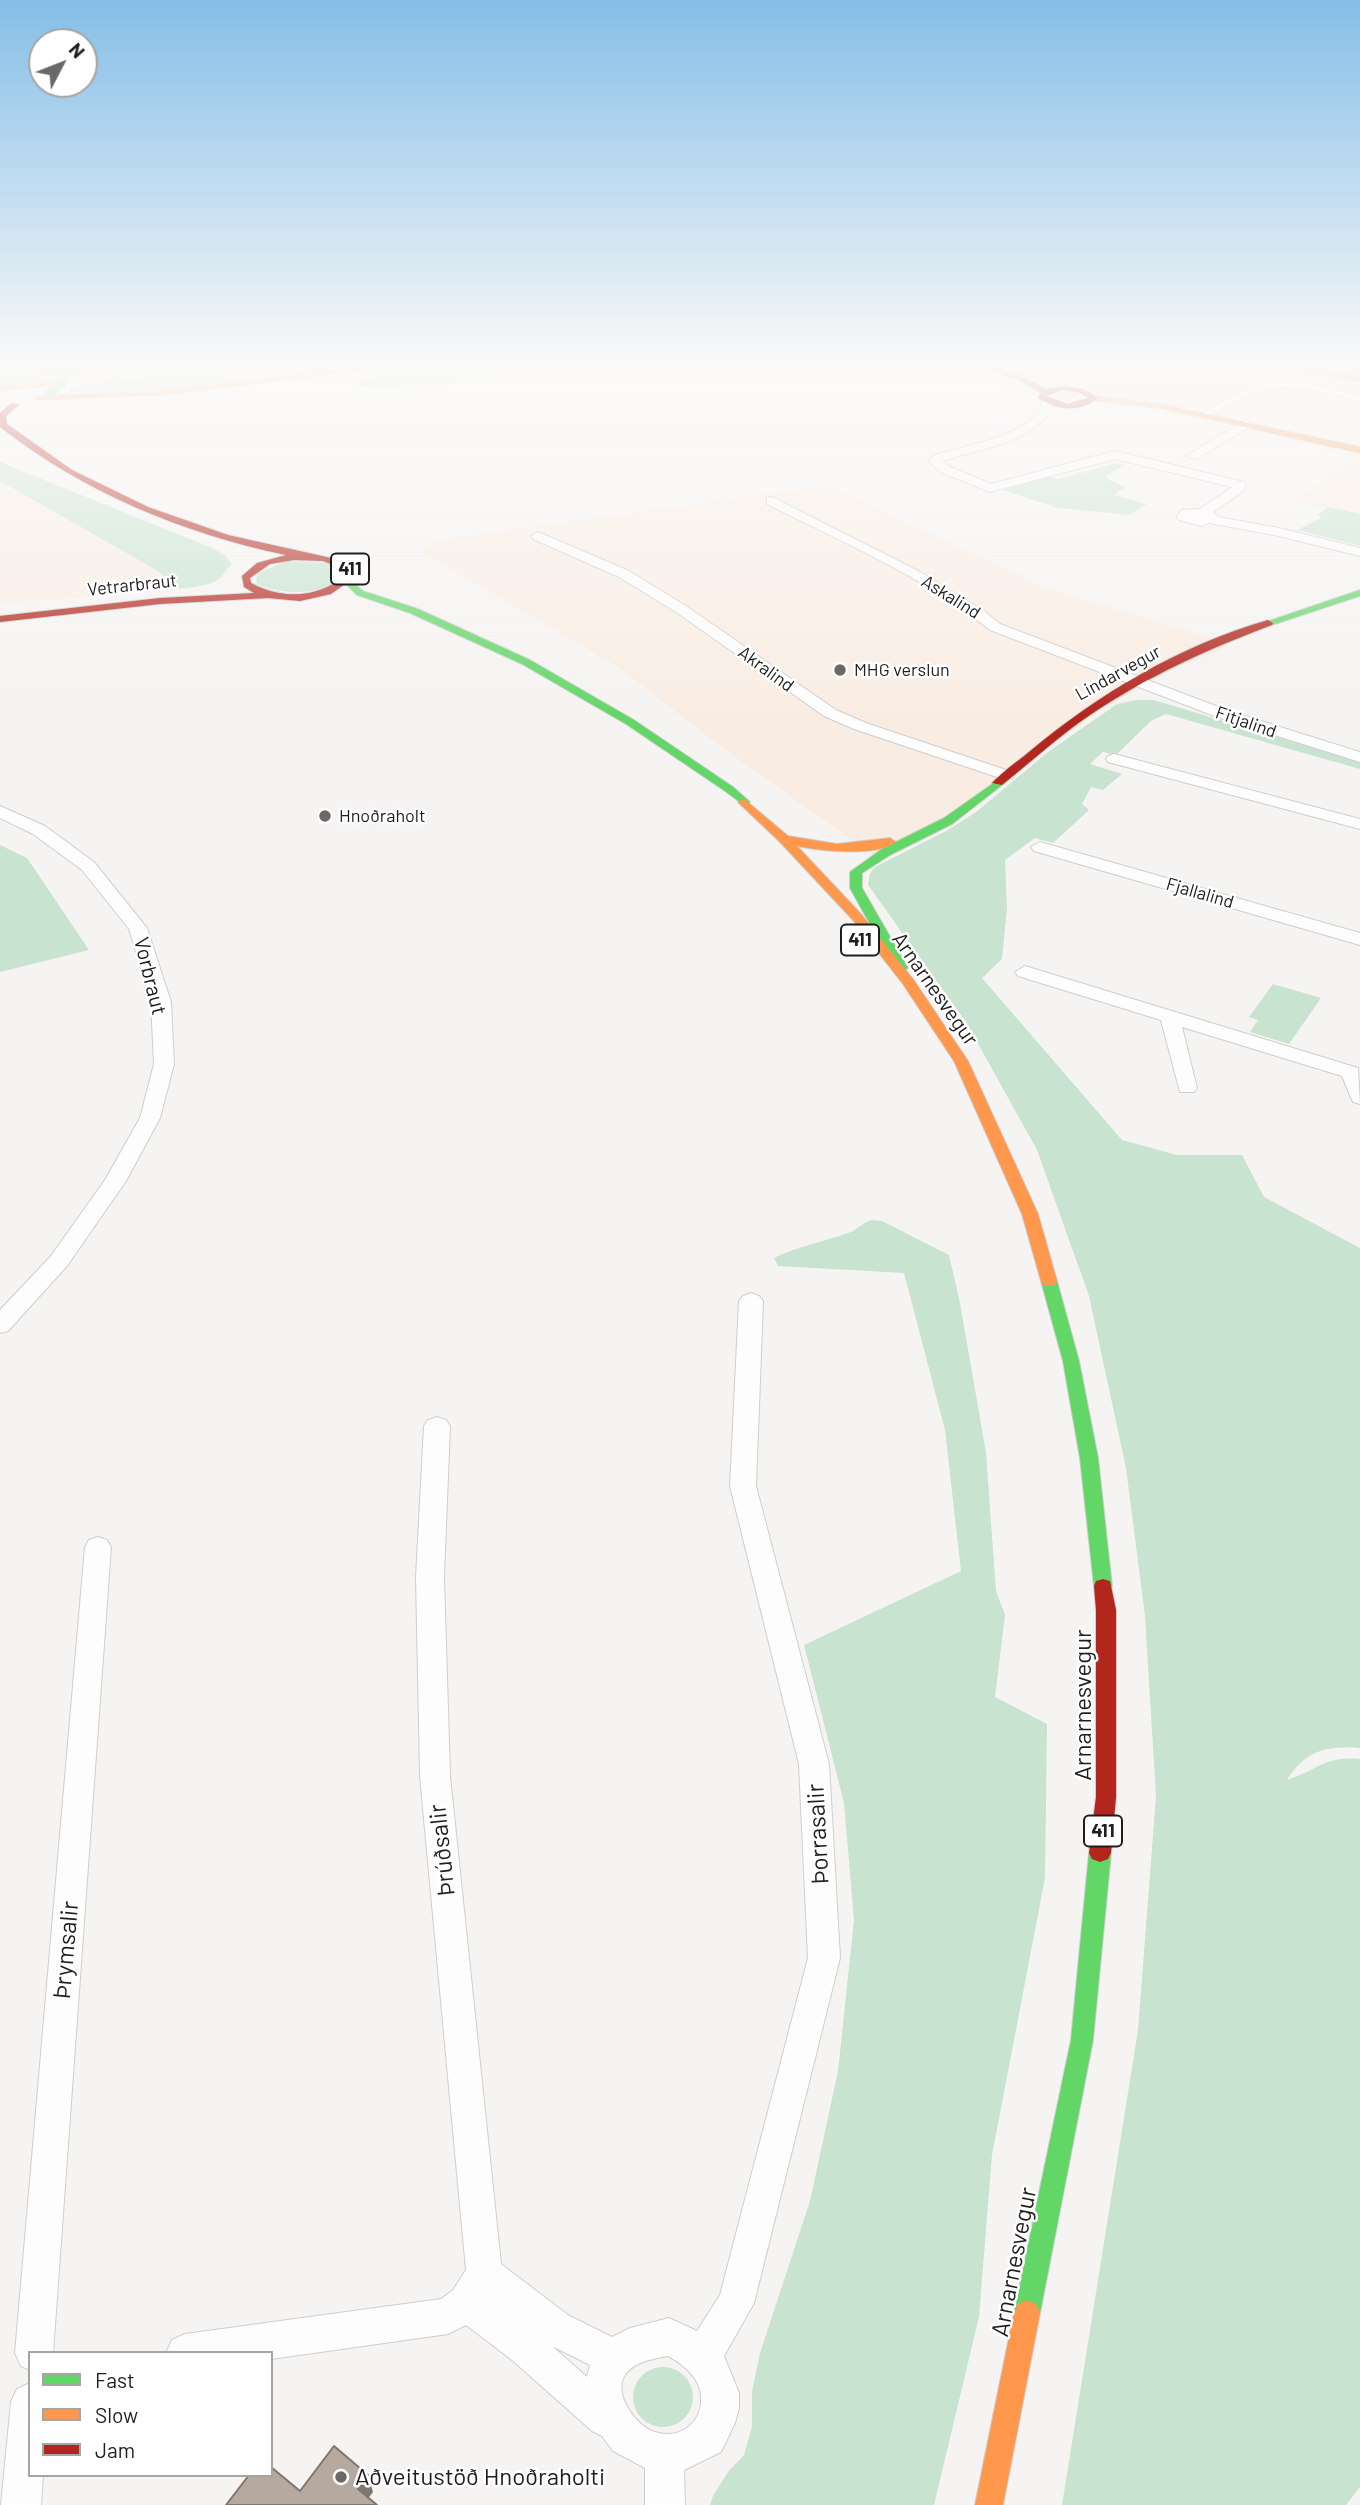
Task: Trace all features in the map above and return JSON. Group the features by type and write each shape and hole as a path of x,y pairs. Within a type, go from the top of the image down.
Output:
{"main road":[{"path":"77,483 239,548 255,560 245,581 249,588 267,595"},
{"name":"411","path":"95,483 133,501 238,542 271,552 342,563 351,573 348,582 328,592 297,597 267,595"},
{"name":"411","path":"250,571 275,560 304,556"},
{"name":"Vetrarbraut","path":"0,611 184,592 250,571"},
{"name":"Arnarnesvegur","path":"348,582 360,593 428,619 537,668 630,722 729,789 784,839 858,917 908,982 961,1061 1030,1214 1071,1361 1089,1458 1106,1610 1106,1797 1082,2040 989,2505"},
{"name":"Lindarvegur","path":"908,982 882,930 856,888 856,872 869,861 959,815 1085,713 1134,682 1244,632 1360,593"},
{"name":"Vetrarbraut","path":"0,619 160,601 267,595"},
{"name":"Arnarnesvegur","path":"297,597 359,602 428,619"},
{"name":"Arnarnesvegur","path":"675,753 767,838 845,921 895,986 1004,1161"},
{"name":"Lindarvegur","path":"784,839 808,846 854,849 922,835"}],"street":[{"path":"978,483 990,488 1009,483"},
{"path":"1232,483 1240,485 1240,488 1207,516 1360,552"},
{"name":"Askalind","path":"772,502 915,575 979,614 995,627 1134,682"},
{"name":"Akralind","path":"538,536 603,564 658,595 830,713 860,726 1006,775"},
{"name":"Fitjalind","path":"1134,682 1258,726 1360,757"},
{"path":"1114,759 1360,824"},
{"name":"Vorbraut","path":"0,811 39,830 88,866 138,928 161,1002 164,1063 150,1118 115,1181 59,1261 0,1325"},
{"name":"Fjallalind","path":"1040,847 1360,939"},
{"path":"1026,972 1355,1074 1360,1098"},
{"path":"1170,1017 1187,1088"},
{"name":"Þorrasalir","path":"703,2356 736,2303 824,1958 814,1763 743,1486 751,1301"},
{"name":"Þrúðsalir","path":"437,1426 430,1577 435,1776 475,2288"},
{"name":"Þrymsalir","path":"34,2351 98,1546"},
{"path":"475,2288 617,2359"},
{"path":"199,2351 447,2316 475,2288"},
{"path":"475,2288 525,2347 605,2418"},
{"path":"669,2337 687,2343 703,2356 717,2382 719,2413 711,2433 699,2448 682,2458 664,2463 645,2460 628,2452 614,2437 605,2418 605,2384 617,2359 632,2346 650,2338 669,2337"},
{"path":"21,2505 28,2425"},
{"path":"664,2463 665,2505"}],"shaded area":[{"path":"0,483 158,571 172,583 157,590 0,604"},
{"path":"1318,483 1360,483 1360,517 1292,501"},
{"path":"828,485 1049,589 1231,646 1164,674 1101,710 882,862 728,752 618,667 418,550 439,540"}],"green space":[{"path":"3,483 52,483 212,548 226,556 232,565 220,578 208,584 157,590 171,583 158,571"},
{"path":"1027,483 1116,483 1126,487 1113,495 1147,504 1129,515 1058,508 1003,490"},
{"path":"1329,507 1360,514 1360,546 1297,530 1321,518 1318,514"},
{"path":"287,561 326,563 340,571 341,576 324,588 313,591 289,592 257,584 258,573"},
{"path":"1154,700 1360,762 1360,769 1166,714 1151,721 1116,755 1103,752 1090,764 1122,774 1103,790 1091,787 1082,804 1089,810 1053,843 1035,838 1005,860 1007,908 1002,959 982,978 1122,1140 1177,1155 1242,1155 1264,1197 1360,1248 1360,1748 1337,1748 1318,1752 1302,1762 1287,1780 1329,1762 1360,1759 1360,2487 1346,2505 1062,2505 1138,2030 1156,1796 1145,1616 1126,1468 1089,1296 1037,1150 966,1022 868,885 870,873 875,867 948,830 976,812 1048,752 1117,704"},
{"path":"0,845 27,858 89,950 0,972"},
{"path":"1273,984 1321,998 1289,1044 1250,1032 1258,1020 1249,1017"},
{"path":"871,1220 882,1221 949,1255 986,1453 996,1591 1005,1615 995,1697 1047,1724 1045,1878 992,2155 979,2317 934,2505 710,2505 728,2472 744,2455 752,2427 752,2392 760,2353 810,2201 838,2071 854,1920 844,1803 804,1645 961,1571 945,1430 904,1273 778,1266 774,1258 848,1233"},
{"path":"663,2367 684,2376 693,2397 684,2418 663,2427 642,2418 633,2397 642,2376"}],"building":[{"path":"334,2446 368,2475 358,2489 377,2505 226,2505 247,2477 273,2477 273,2469 300,2491"}],"traffic: fast":[{"path":"348,581 360,593 414,611 526,662 630,722 744,802"},
{"path":"1268,623 1360,593"},
{"path":"901,968 856,888 856,872 886,852 948,821 998,783"},
{"path":"1049,1281 1071,1361 1089,1458 1103,1586"},
{"path":"1027,2313 1082,2040 1100,1853"}],"traffic: slow":[{"path":"744,802 784,839 857,917 908,982 961,1061 1030,1214 1049,1281"},
{"path":"784,839 837,848 890,842"},
{"path":"989,2505 1027,2313"}],"traffic: jam":[{"path":"91,483 145,509 185,524 265,548 304,556"},
{"path":"294,557 316,557 337,562 350,569 350,577 327,592 300,598 272,596 247,585 245,578 255,568 273,560 294,557"},
{"path":"0,619 160,601 267,595"},
{"path":"998,783 1052,738 1107,699 1151,674 1220,641 1268,623"},
{"path":"1100,1853 1106,1797 1106,1610 1103,1586"}],"place":[{"name":"MHG verslun","path":"840,670"},
{"name":"Hnoðraholt","path":"325,816"},
{"name":"Aðveitustöð Hnoðraholti","path":"341,2477"}]}
